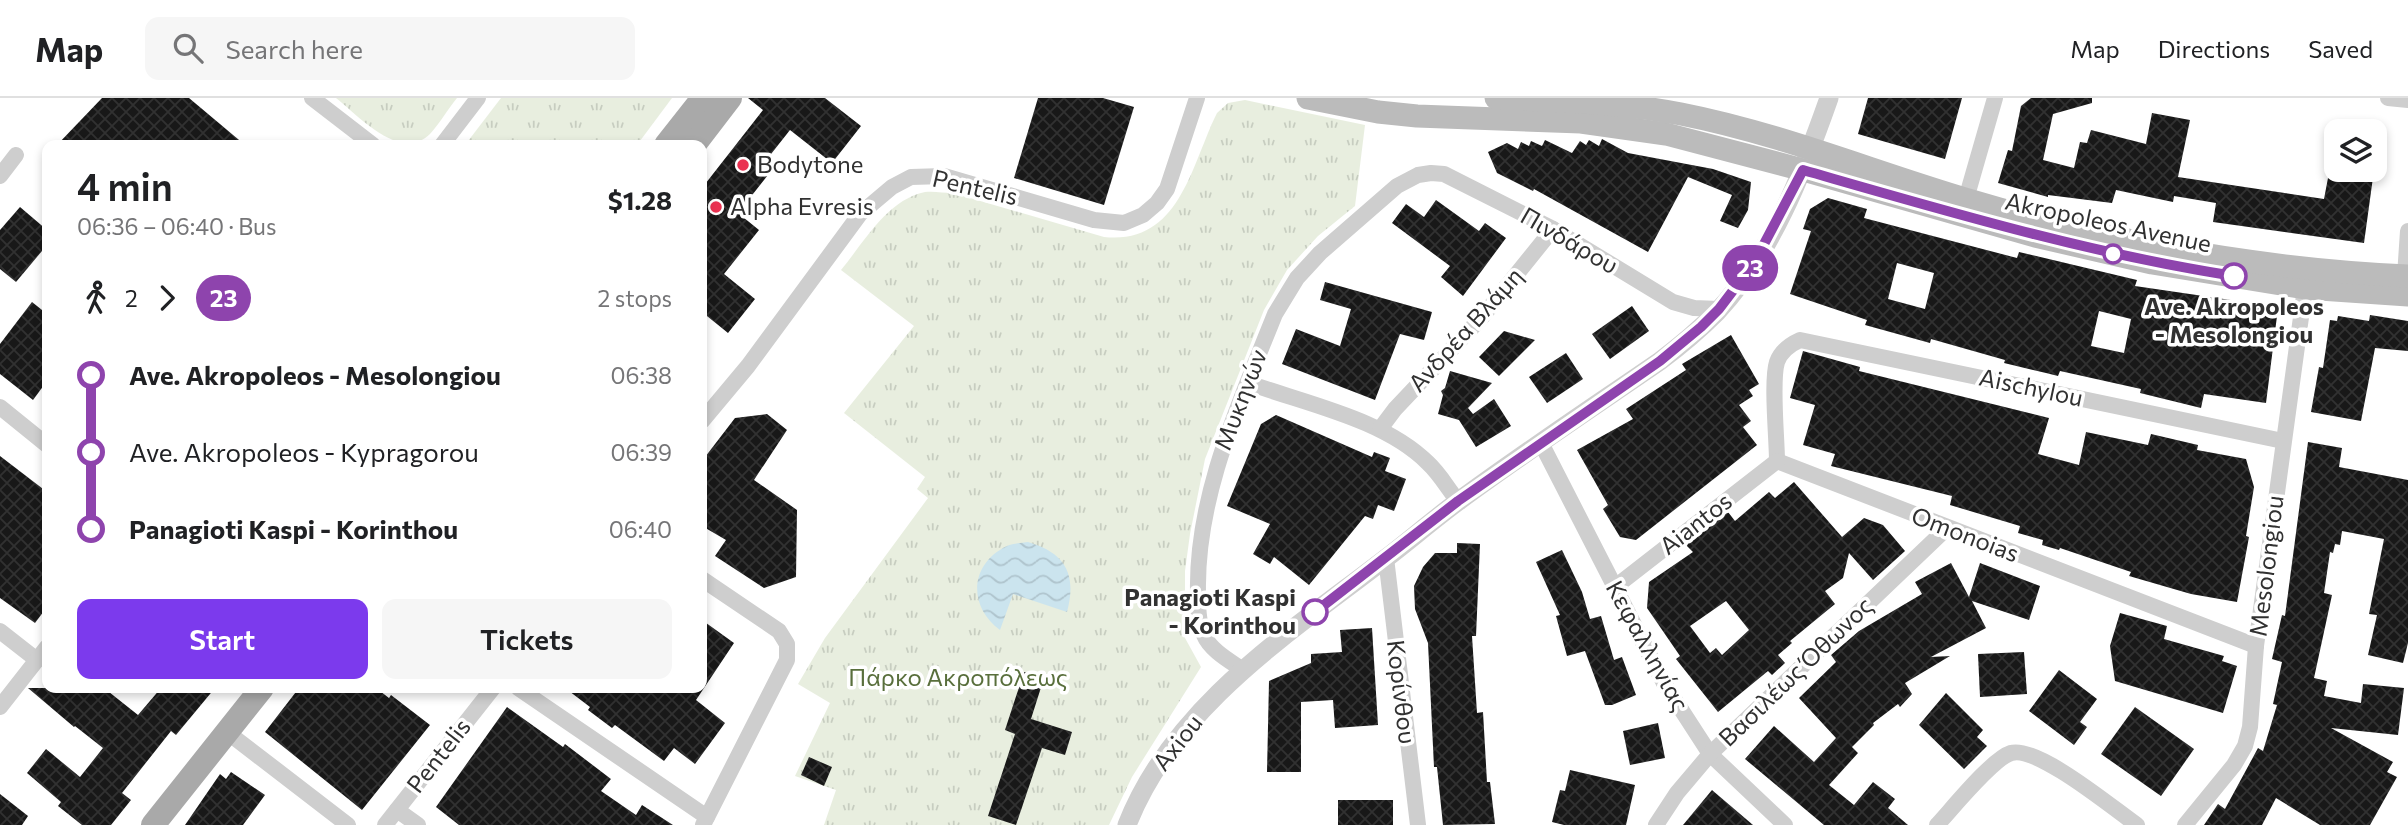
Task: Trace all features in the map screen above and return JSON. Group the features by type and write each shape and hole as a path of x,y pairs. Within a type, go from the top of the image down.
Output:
{"main road":[{"path":"670,140 703,98"},
{"path":"698,140 730,98"},
{"path":"1308,98 1378,112 1417,116 1589,123 1807,160"},
{"path":"1496,98 1627,106 1681,106 1807,160"},
{"name":"Akropoleos Avenue","path":"1807,160 2155,246 2240,261 2407,282"},
{"name":"Akropoleos Avenue","path":"1807,160 1961,216 2152,263 2305,288 2407,282"},
{"path":"153,825 258,693"}],"street":[{"path":"312,98 367,140"},
{"path":"446,140 478,98"},
{"name":"Pentelis","path":"707,415 748,366 860,214 892,187 911,177 944,176 1094,220 1124,223 1143,215 1157,203 1167,189 1197,98"},
{"name":"Axiou","path":"1127,825 1142,793 1168,752 1199,714 1243,670 1458,501 1660,361 1719,309 1754,263 1807,160 1829,98"},
{"path":"1966,199 1995,98"},
{"path":"2388,98 2408,100"},
{"path":"0,176 16,155"},
{"name":"Πινδάρου","path":"1418,175 1431,173 1451,177 1553,229 1673,302 1694,308 1719,309"},
{"name":"Μυκηνών","path":"1243,670 1219,653 1204,636 1198,608 1198,571 1217,465 1275,314 1297,278 1327,247 1397,186 1418,175"},
{"name":"Ανδρέα Βλάμη","path":"1380,429 1395,408 1482,317 1553,229"},
{"path":"2407,282 2408,231"},
{"name":"Mesolongiou","path":"2185,825 2234,765 2245,746 2250,727 2256,646 2305,288"},
{"name":"Aischylou","path":"1777,461 1775,370 1782,352 1790,344 1800,340 2283,441"},
{"path":"1249,383 1380,429 1418,453 1458,501"},
{"path":"0,407 42,441"},
{"name":"Κεφαλληνίας","path":"1541,443 1664,683 1710,754 1785,825"},
{"name":"Omonoias","path":"1777,461 2256,646"},
{"name":"Aiantos","path":"1615,587 1777,461"},
{"name":"Βασιλέως Όθωνος","path":"1656,825 1676,793 1710,754 1947,528"},
{"name":"Κορίνθου","path":"1387,558 1418,825"},
{"path":"525,693 705,821 787,660 787,644 779,631 707,582"},
{"path":"0,631 37,660"},
{"path":"0,707 42,653"},
{"name":"Pentelis","path":"385,825 490,693"},
{"path":"227,732 348,825"},
{"path":"1937,825 1989,770 2006,756 2019,752 2027,753 2062,771 2137,825"},
{"path":"397,810 418,825"}],"green space":[{"path":"336,98 457,98 430,134 421,140 393,140 368,125"},
{"path":"501,98 672,98 641,140 469,140"},
{"name":"Πάρκο Ακροπόλεως","path":"1245,100 1365,125 1355,206 1318,236 1287,270 1264,310 1205,459 1185,571 1185,638 1201,667 1132,777 1109,825 824,825 836,790 795,776 830,703 798,684 825,638 928,498 917,489 925,477 844,413 914,326 841,270 888,213 911,196 925,192 953,193 1104,237 1130,236 1150,228 1166,215 1179,198 1217,113 1228,103"}],"water":[{"path":"1028,542 1052,552 1065,567 1070,587 1067,612 1013,594 1000,630 982,610 977,586 980,574 985,563 994,554 1009,545"}],"building":[{"path":"102,98 189,98 239,140 62,140"},
{"path":"748,98 825,98 861,126 832,163 790,130 760,168 768,175 738,213 759,230 724,274 755,299 728,333 707,316 707,182 763,110"},
{"path":"1038,98 1103,98 1134,107 1104,205 1014,178"},
{"path":"1868,98 1962,98 1945,159 1858,134"},
{"path":"2031,98 2092,98 2092,103 2053,114 2043,160 2074,168 2080,142 2087,143 2091,130 2146,144 2152,113 2190,120 2178,177 2324,199 2327,182 2372,182 2364,243 2213,222 2216,203 2174,196 2173,202 2116,190 2112,203 2048,197 1998,183 2008,150 2012,151 2021,106"},
{"path":"1602,139 1628,153 1713,169 1751,182 1748,210 1738,228 1720,221 1732,195 1688,177 1648,252 1534,189 1533,191 1497,173 1488,152 1507,143 1518,149 1521,142 1529,146 1531,141 1542,146 1545,140 1572,153 1580,141 1586,145 1589,140 1599,146"},
{"path":"1828,198 1867,209 1864,218 2017,258 2019,252 2137,280 2135,286 2265,305 2277,316 2266,403 2204,394 2201,408 2140,393 2141,389 2060,371 2058,376 2004,363 2005,360 1931,339 1930,343 1865,325 1867,320 1790,294 1811,231 1803,229 1810,209","holes":["1897,263 1934,273 1925,309 1888,299","2099,311 2131,319 2124,353 2091,346"]},
{"path":"1436,200 1479,231 1485,223 1506,238 1463,296 1441,277 1450,266 1392,223 1406,204 1424,217"},
{"path":"20,207 42,226 42,251 16,282 0,269 0,230"},
{"path":"1325,282 1432,312 1424,340 1400,334 1375,400 1282,364 1296,329 1340,346 1351,309 1320,300"},
{"path":"32,302 42,310 42,388 33,400 0,374 0,344"},
{"path":"1632,306 1649,331 1610,359 1592,334"},
{"path":"2370,315 2408,321 2408,351 2375,348 2361,421 2311,412 2319,367 2323,368 2330,320 2337,321 2338,316 2369,321"},
{"path":"1504,331 1535,340 1499,376 1479,357"},
{"path":"1731,335 1759,384 1749,390 1753,396 1739,405 1751,421 1743,427 1757,445 1636,540 1620,537 1603,509 1608,505 1577,450 1633,419 1626,409 1686,370 1682,364"},
{"path":"1803,351 1860,367 1859,371 2049,418 2038,454 2079,465 2086,432 2148,445 2151,434 2198,445 2197,450 2246,459 2254,487 2246,536 2249,537 2237,602 2191,594 2129,576 2131,572 2060,548 2059,550 2042,545 2043,540 2018,533 2020,526 1950,505 1952,496 1831,466 1835,454 1803,445 1815,405 1790,398"},
{"path":"1566,353 1583,379 1547,403 1529,377"},
{"path":"1450,371 1492,383 1468,408 1473,414 1494,399 1511,426 1476,447 1459,420 1438,414 1443,395 1441,391 1445,388"},
{"path":"767,414 787,430 754,480 797,510 796,577 764,588 715,556 726,540 707,529 707,454 735,418"},
{"path":"1276,415 1372,457 1374,452 1390,458 1385,471 1406,479 1394,511 1378,505 1373,519 1365,516 1309,585 1274,557 1270,564 1253,554 1270,524 1227,506 1261,424"},
{"path":"2308,442 2342,448 2339,467 2408,480 2408,643 2403,663 2368,655 2377,615 2369,614 2384,539 2342,531 2340,545 2335,544 2333,553 2330,552 2324,593 2332,595 2314,678 2327,681 2324,696 2361,703 2363,684 2404,688 2398,735 2331,728 2393,762 2387,772 2397,777 2370,825 2320,825 2276,798 2262,825 2204,825 2218,804 2225,809 2258,748 2263,751 2277,705 2273,704 2282,662 2272,659 2282,615 2285,616"},
{"path":"0,456 42,488 42,614 35,623 0,598"},
{"path":"1794,482 1842,537 1864,518 1883,525 1905,551 1873,580 1849,553 1843,578 1825,591 1835,604 1790,641 1792,643 1778,655 1785,663 1772,675 1768,671 1718,712 1676,659 1680,656 1647,608 1649,582 1693,552 1686,545 1728,512 1735,521 1769,492 1775,498","holes":["1726,601 1749,630 1722,655 1716,648 1710,653 1690,626"]},
{"path":"1457,543 1480,544 1476,636 1472,636 1477,713 1483,712 1487,782 1490,782 1495,824 1443,825 1437,767 1434,767 1428,643 1415,609 1414,586 1423,567 1435,553 1457,553"},
{"path":"1562,550 1582,592 1590,619 1601,616 1614,660 1622,657 1636,695 1612,705 1605,705 1585,651 1567,656 1556,616 1560,615 1536,562"},
{"path":"1951,563 1969,597 1980,563 2040,586 2029,620 1972,601 1986,628 1931,657 1950,656 1905,683 1912,694 1900,707 1898,704 1873,723 1852,747 1858,753 1829,785 1854,805 1873,782 1895,799 1888,808 1908,825 1824,825 1745,759 1774,726 1814,762 1836,738 1799,698 1836,662 1831,655 1859,631 1922,594 1915,582"},
{"path":"2120,613 2167,626 2164,639 2224,656 2222,661 2237,666 2223,713 2115,681 2110,646"},
{"path":"707,624 734,643 707,684"},
{"path":"1372,628 1378,725 1335,728 1333,700 1301,702 1301,772 1267,772 1269,681 1311,663 1311,654 1342,652 1340,630"},
{"path":"2024,652 2027,694 1980,697 1978,654"},
{"path":"2059,670 2097,699 2080,722 2087,727 2074,745 2029,711"},
{"path":"1024,672 1044,678 1031,719 1072,732 1065,755 1042,748 1016,825 988,816 1015,734 1005,730"},
{"path":"28,688 42,688 42,693 110,693 138,715 157,693 211,693 176,735 171,731 122,793 131,800 111,825 82,825 58,806 61,802 27,773 46,749 80,777 103,748"},
{"path":"295,693 382,693 389,698 391,695 430,725 362,810 265,732"},
{"path":"572,693 701,693 696,700 725,723 695,764 674,748 664,761 615,725 612,728 588,710 590,707"},
{"path":"1946,693 1983,730 1977,737 1987,746 1964,769 1919,725"},
{"path":"507,707 563,747 565,744 611,779 601,791 636,815 642,805 673,825 459,825 436,807"},
{"path":"2135,707 2194,749 2161,796 2101,754"},
{"path":"1658,723 1665,758 1630,765 1623,731"},
{"path":"809,757 832,767 824,786 801,775"},
{"path":"1570,770 1635,785 1626,825 1564,825 1552,822 1560,790 1565,791"},
{"path":"231,772 265,795 243,825 185,825 220,774 226,779"},
{"path":"1712,790 1753,825 1683,825"},
{"path":"0,794 28,816 22,825 0,825"},
{"path":"1338,800 1393,800 1393,825 1338,825"}],"bus line":[{"name":"23","path":"1315,612 1458,501 1687,340 1719,309 1754,263 1803,170 2035,236 2152,263 2234,276"}],"place":[{"name":"Bodytone","path":"743,165"},
{"name":"Alpha Evresis","path":"716,207"},
{"name":"Ave. Akropoleos - Mesolongiou","path":"2234,276"},
{"name":"Panagioti Kaspi - Korinthou","path":"1315,612"}]}
